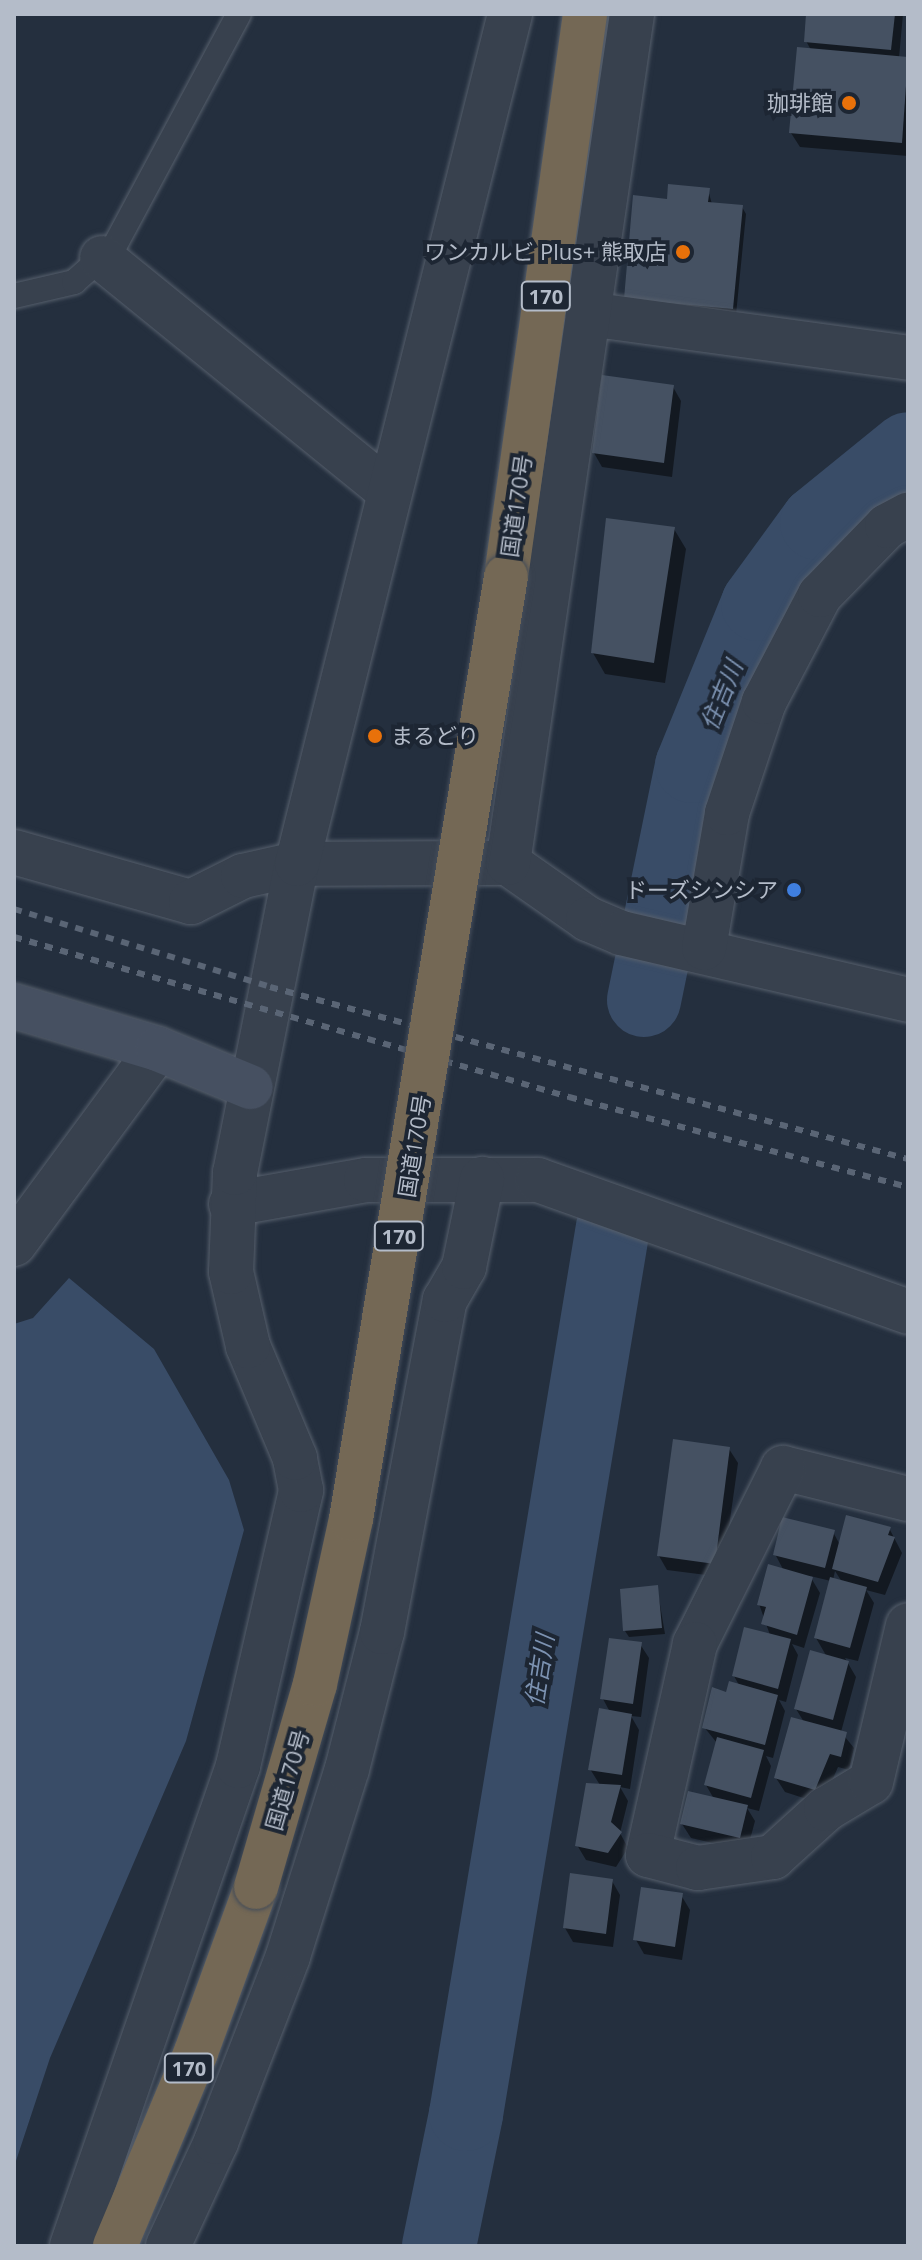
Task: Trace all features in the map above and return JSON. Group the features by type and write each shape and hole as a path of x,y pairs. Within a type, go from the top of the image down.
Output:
{"highway":[{"name":"国道170号","path":"115,2246 196,2052 256,1887 315,1684 351,1519 506,577 585,14"}],"street":[{"path":"72,2246 238,1766 301,1490 295,1458 248,1346 231,1272 231,1204 250,1087 297,864 510,14"},
{"path":"508,863 632,14"},
{"path":"102,258 389,491"},
{"path":"588,314 907,346"},
{"path":"704,948 727,813 764,702 820,595 887,526 908,515"},
{"path":"14,852 191,902 243,876 297,864 508,863 588,919 621,933 704,948 908,1000"},
{"path":"14,1006 158,1049 250,1087"},
{"path":"14,1244 158,1049"},
{"path":"168,2246 216,2142 288,1956 347,1769 382,1632 445,1300 464,1267 482,1179"},
{"path":"231,1204 366,1180 538,1180 908,1312"},
{"path":"908,1499 783,1468 695,1644 648,1855 698,1868 773,1857 826,1809 871,1782 908,1625"}],"lane":[{"path":"14,296 74,282 102,258 155,178 239,14"}],"water":[{"path":"69,1278 154,1349 229,1480 244,1530 186,1741 50,2058 14,2167 14,1324 33,1318"}],"building":[{"path":"806,14 895,14 891,50 804,42"},
{"name":"珈琲館","path":"797,47 908,57 902,143 789,133"},
{"name":"ワンカルビ Plus+ 熊取店","path":"668,184 710,188 708,202 743,205 733,309 624,299 633,195 667,199"},
{"path":"602,375 674,385 664,463 592,453"},
{"path":"606,518 675,527 654,663 591,653"},
{"path":"673,1439 730,1447 715,1564 657,1556"},
{"path":"846,1515 891,1527 888,1535 895,1537 878,1582 832,1569"},
{"path":"782,1517 835,1530 825,1568 773,1555"},
{"path":"768,1564 813,1577 797,1635 761,1624 766,1607 757,1605"},
{"path":"830,1577 867,1587 850,1648 814,1638"},
{"path":"658,1585 662,1628 623,1631 620,1589"},
{"path":"744,1627 791,1639 778,1689 732,1676"},
{"path":"609,1638 642,1642 633,1704 600,1699"},
{"path":"810,1650 849,1661 833,1720 794,1709"},
{"path":"729,1681 778,1695 765,1745 702,1728 712,1687 726,1692"},
{"path":"599,1708 632,1714 622,1775 588,1770"},
{"path":"791,1717 847,1732 841,1757 830,1754 815,1790 774,1778"},
{"path":"717,1737 764,1750 751,1798 704,1785"},
{"path":"586,1783 621,1785 611,1822 622,1832 608,1853 575,1846"},
{"path":"688,1791 748,1805 740,1838 680,1824"},
{"path":"570,1873 613,1879 606,1934 563,1928"},
{"path":"641,1887 683,1893 675,1947 633,1940"}],"waterway":[{"name":"住吉川","path":"644,1000 692,766 758,604 817,523 908,449"},
{"name":"住吉川","path":"439,2246 466,2114 613,1227"}],"railway":[{"path":"14,909 270,987 908,1159"},
{"path":"14,937 569,1097 908,1187"}],"place":[{"name":"珈琲館","path":"849,103"},
{"name":"ワンカルビ Plus+ 熊取店","path":"683,252"},
{"name":"まるどり","path":"375,736"},
{"name":"ドーズシンシア","path":"794,890"}]}
